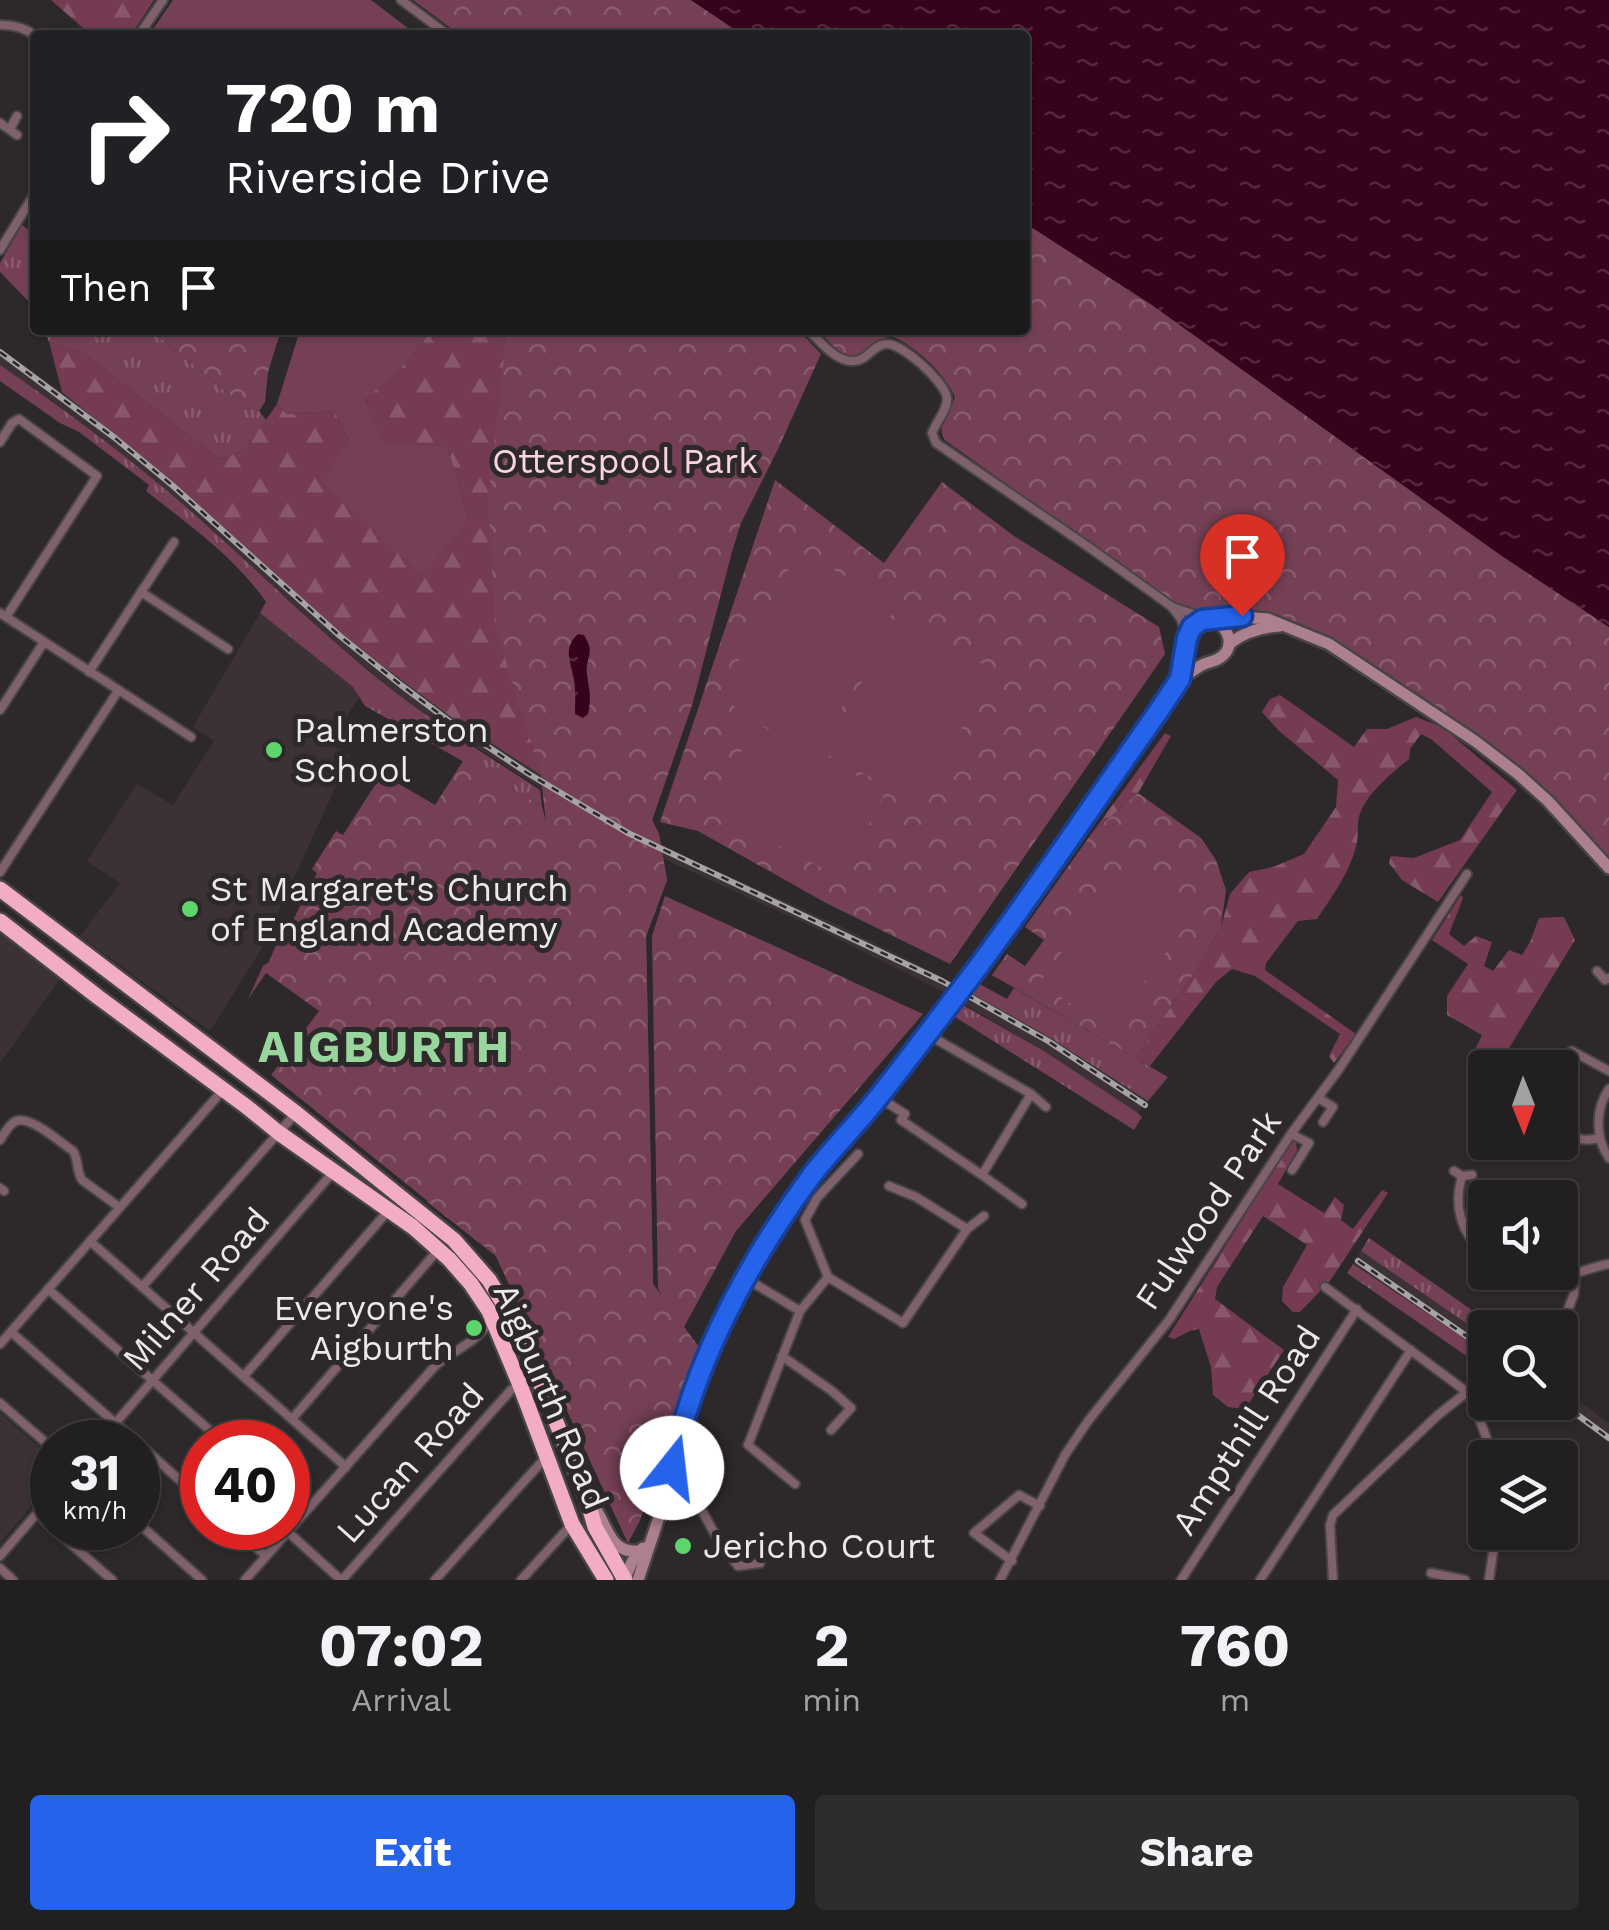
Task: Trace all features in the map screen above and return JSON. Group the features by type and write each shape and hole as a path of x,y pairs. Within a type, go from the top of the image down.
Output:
{"highway":[{"name":"Aigburth Road","path":"0,889 296,1113 454,1240 489,1280 518,1328 595,1526 624,1580"},
{"name":"Aigburth Road","path":"0,920 98,998 389,1210 472,1284 504,1346 572,1524 606,1580"}],"street":[{"path":"142,30 163,0"},
{"path":"401,0 441,30"},
{"path":"0,25 30,32"},
{"path":"0,123 14,132 17,116"},
{"path":"0,250 30,201"},
{"path":"638,1580 666,1496 678,1440 714,1339 774,1230 815,1172 970,977 1180,679 1207,661 1223,656 1229,644 1227,631 1218,622 1172,607 936,443 932,434 948,396 944,386 900,347 881,344 862,360 850,362 838,357 814,335"},
{"path":"0,442 19,419 97,476 3,615 191,736"},
{"path":"89,672 174,542"},
{"path":"141,592 228,649"},
{"path":"1172,607 1183,624 1194,656 1207,661"},
{"path":"1180,679 1187,641 1196,622 1257,617 1328,644 1476,741 1548,801 1609,868"},
{"path":"1229,644 1256,630 1284,626"},
{"path":"0,710 44,642"},
{"path":"0,872 118,691"},
{"name":"Fulwood Park","path":"1000,1580 1088,1421 1169,1320 1467,874"},
{"path":"1597,971 1608,983"},
{"path":"927,1034 1032,1094 1046,1106"},
{"path":"1568,1040 1572,1050"},
{"path":"1578,1054 1609,1071"},
{"path":"1609,1089 1599,1118 1600,1138 1609,1158"},
{"path":"0,1344 223,1090"},
{"path":"982,1175 1032,1094"},
{"path":"878,1097 1022,1204"},
{"path":"1318,1098 1333,1107 1323,1122"},
{"path":"142,1287 296,1113"},
{"path":"0,1140 16,1122 30,1122 73,1150 82,1180 119,1207"},
{"path":"1292,1170 1316,1133"},
{"path":"1291,1134 1309,1144"},
{"path":"1578,1139 1600,1138"},
{"path":"858,1154 818,1198 804,1220 828,1277 903,1323 967,1229 984,1216"},
{"name":"Milner Road","path":"119,1420 334,1171"},
{"path":"1463,1174 1458,1192 1460,1217 1468,1236"},
{"path":"889,1186 916,1197 967,1229"},
{"path":"244,1376 389,1210"},
{"path":"90,1242 346,1467"},
{"path":"292,1419 438,1250"},
{"path":"1578,1274 1609,1264"},
{"path":"795,1484 748,1445 800,1310 828,1277"},
{"path":"745,1278 800,1310"},
{"path":"1325,1287 1466,1392 1487,1440"},
{"path":"48,1289 198,1420"},
{"name":"Ampthill Road","path":"1186,1578 1357,1310"},
{"path":"310,1507 435,1366 476,1339 489,1324 489,1312"},
{"path":"10,1332 111,1420"},
{"path":"476,1339 494,1340 504,1346"},
{"path":"1260,1580 1411,1350"},
{"path":"782,1356 852,1408 831,1430"},
{"name":"Lucan Road","path":"342,1580 511,1390 520,1385"},
{"path":"1332,1580 1330,1525 1334,1516 1466,1392"},
{"path":"0,1403 30,1429"},
{"path":"434,1580 546,1457"},
{"path":"160,1463 180,1481"},
{"path":"1012,1561 974,1534 1019,1494 1040,1506"},
{"path":"586,1496 618,1548 639,1551"},
{"path":"666,1496 701,1509 716,1538 738,1566 760,1563"},
{"path":"0,1556 30,1522"},
{"path":"521,1580 572,1524"},
{"path":"624,1580 639,1551 650,1542"},
{"path":"160,1543 202,1580"},
{"path":"78,1550 112,1580"},
{"path":"259,1550 266,1556"},
{"path":"245,1580 272,1550"},
{"path":"308,1550 342,1580"},
{"path":"1490,1580 1494,1550"},
{"path":"0,1568 13,1580"},
{"path":"1431,1574 1464,1580"}],"shaded area":[{"path":"0,349 121,438 342,634 451,717 620,823 950,981 1049,1037 1148,1101 1138,1113 942,991 625,841 447,729 335,642 166,490 0,365"},
{"path":"260,613 353,687 359,697 330,744 350,756 260,951 210,1031 80,936 120,883 87,861 137,784 173,805 214,741 193,727"},
{"path":"0,934 59,980 0,1063"},
{"path":"1361,1251 1468,1324 1468,1341 1353,1264"},
{"path":"1578,1400 1609,1423 1609,1443 1577,1420"},
{"path":"0,1413 30,1440 30,1508 0,1543"}],"green space":[{"path":"51,0 154,0 134,30 85,30"},
{"path":"173,0 371,0 410,30 152,30"},
{"path":"413,0 691,0 736,30 453,30"},
{"path":"22,225 30,231 30,303 0,272 0,263"},
{"path":"1030,226 1152,305 1499,554 1609,627 1609,859 1551,797 1419,694 1315,632 1265,614 1196,612 1168,599 946,441 942,425 955,397 936,369 890,335 1030,335"},
{"path":"46,335 157,335 266,420 244,451 219,459 86,355 49,342"},
{"path":"157,335 279,335 268,372 265,402 259,411 246,408"},
{"path":"298,335 427,335 401,368 365,399 384,444 447,446 469,519 422,575 323,482 349,441 335,411 287,414 277,404"},
{"name":"Otterspool Park","path":"427,335 803,335 821,354 747,417 731,555 692,705 652,820 659,834 667,880 646,936 653,1284 703,1353 628,1543 496,1256 427,1202 550,860 541,775 451,717 342,634 175,484 62,392 49,342 86,355 219,459 244,451 277,404 287,414 335,411 349,441 469,519 447,446 383,445 365,398"},
{"name":"Otterspool Park","path":"506,335 803,335 821,354 741,523 692,705 652,820 659,834 667,880 646,936 653,1284 661,1295 652,936 665,896 923,1014 736,1231 684,1327 703,1353 628,1543 496,1256 271,1075 319,1011 266,973 248,999 286,920 292,922 317,873 312,869 336,831 343,835 382,774 435,805 463,761 542,806 546,822 541,775 495,626 488,502"},
{"path":"823,335 890,335 861,356 849,356"},
{"path":"0,365 165,489 395,692 540,790 542,806 365,706 353,687 260,613 266,602 225,556 146,491 149,485 79,432 0,381"},
{"path":"775,480 884,563 942,482 1014,536 1159,627 1165,654 950,964 826,903 698,831 660,822"},
{"path":"798,551 897,604 818,751 719,698"},
{"path":"895,618 992,669 922,804 825,753"},
{"path":"1280,695 1354,747 1367,729 1387,729 1416,717 1442,727 1517,790 1438,902 1402,880 1389,863 1391,856 1414,858 1460,840 1492,792 1421,734 1410,749 1409,759 1364,804 1354,853 1341,882 1317,919 1298,921 1266,963 1265,970 1356,1034 1334,1063 1329,1056 1340,1034 1255,976 1232,969 1216,982 1150,1066 1135,1058 1197,969 1221,927 1230,894 1249,872 1304,854 1336,807 1338,780 1262,712 1270,699"},
{"path":"756,723 886,791 841,878 711,810"},
{"path":"1165,733 1171,736 1138,793 1092,833"},
{"path":"1138,793 1201,838 1216,860 1226,890 1221,927 1135,1058 992,975 1007,954 1025,966 1044,940 1025,927 1092,833"},
{"path":"1122,870 1190,920 1108,1031 1040,982"},
{"path":"1461,895 1449,934 1464,946 1476,936 1492,942 1484,966 1493,971 1509,950 1522,955 1539,918 1564,917 1575,940 1508,1050 1475,1050 1482,1035 1447,1015 1447,996 1468,964 1432,940"},
{"path":"974,981 1007,999 1014,988 1168,1077 1148,1101 1049,1037 967,991"},
{"path":"959,1003 1044,1051 1138,1113 1142,1117 1134,1130 952,1015"},
{"path":"1291,1142 1296,1142 1297,1150 1278,1184 1324,1213 1335,1197 1344,1205 1341,1220 1353,1229 1382,1190 1388,1193 1330,1281 1300,1312 1293,1312 1282,1301 1283,1287 1307,1245 1263,1216 1217,1287 1215,1299 1284,1350 1245,1409 1228,1407 1213,1395 1211,1367 1199,1329 1174,1339 1168,1337"},
{"path":"1369,1238 1472,1310 1468,1310 1468,1324 1361,1251"},
{"path":"1353,1264 1468,1341 1468,1357 1347,1273"}],"water":[{"path":"691,0 1609,0 1609,627 1499,554 1152,305 1030,226 1030,30 736,30"},
{"path":"578,634 584,635 590,651 590,703 583,718 575,714 575,684 569,656 570,645"}],"railway":[{"path":"0,352 172,485 340,636 401,685 529,774 628,833 942,981 1048,1041 1145,1105"},
{"path":"1358,1261 1468,1337"},
{"path":"1578,1415 1609,1438"}],"place":[{"name":"Palmerston School","path":"274,750"},
{"name":"St Margaret's Church of England Academy","path":"190,909"},
{"name":"Everyone's Aigburth","path":"474,1328"},
{"name":"Jericho Court","path":"683,1546"}],"district":[{"name":"AIGBURTH","path":"385,1046"}],"route":[{"path":"672,1468 714,1339 745,1278 785,1214 970,977 1158,712 1180,679 1188,632 1202,620 1242,616"}]}
